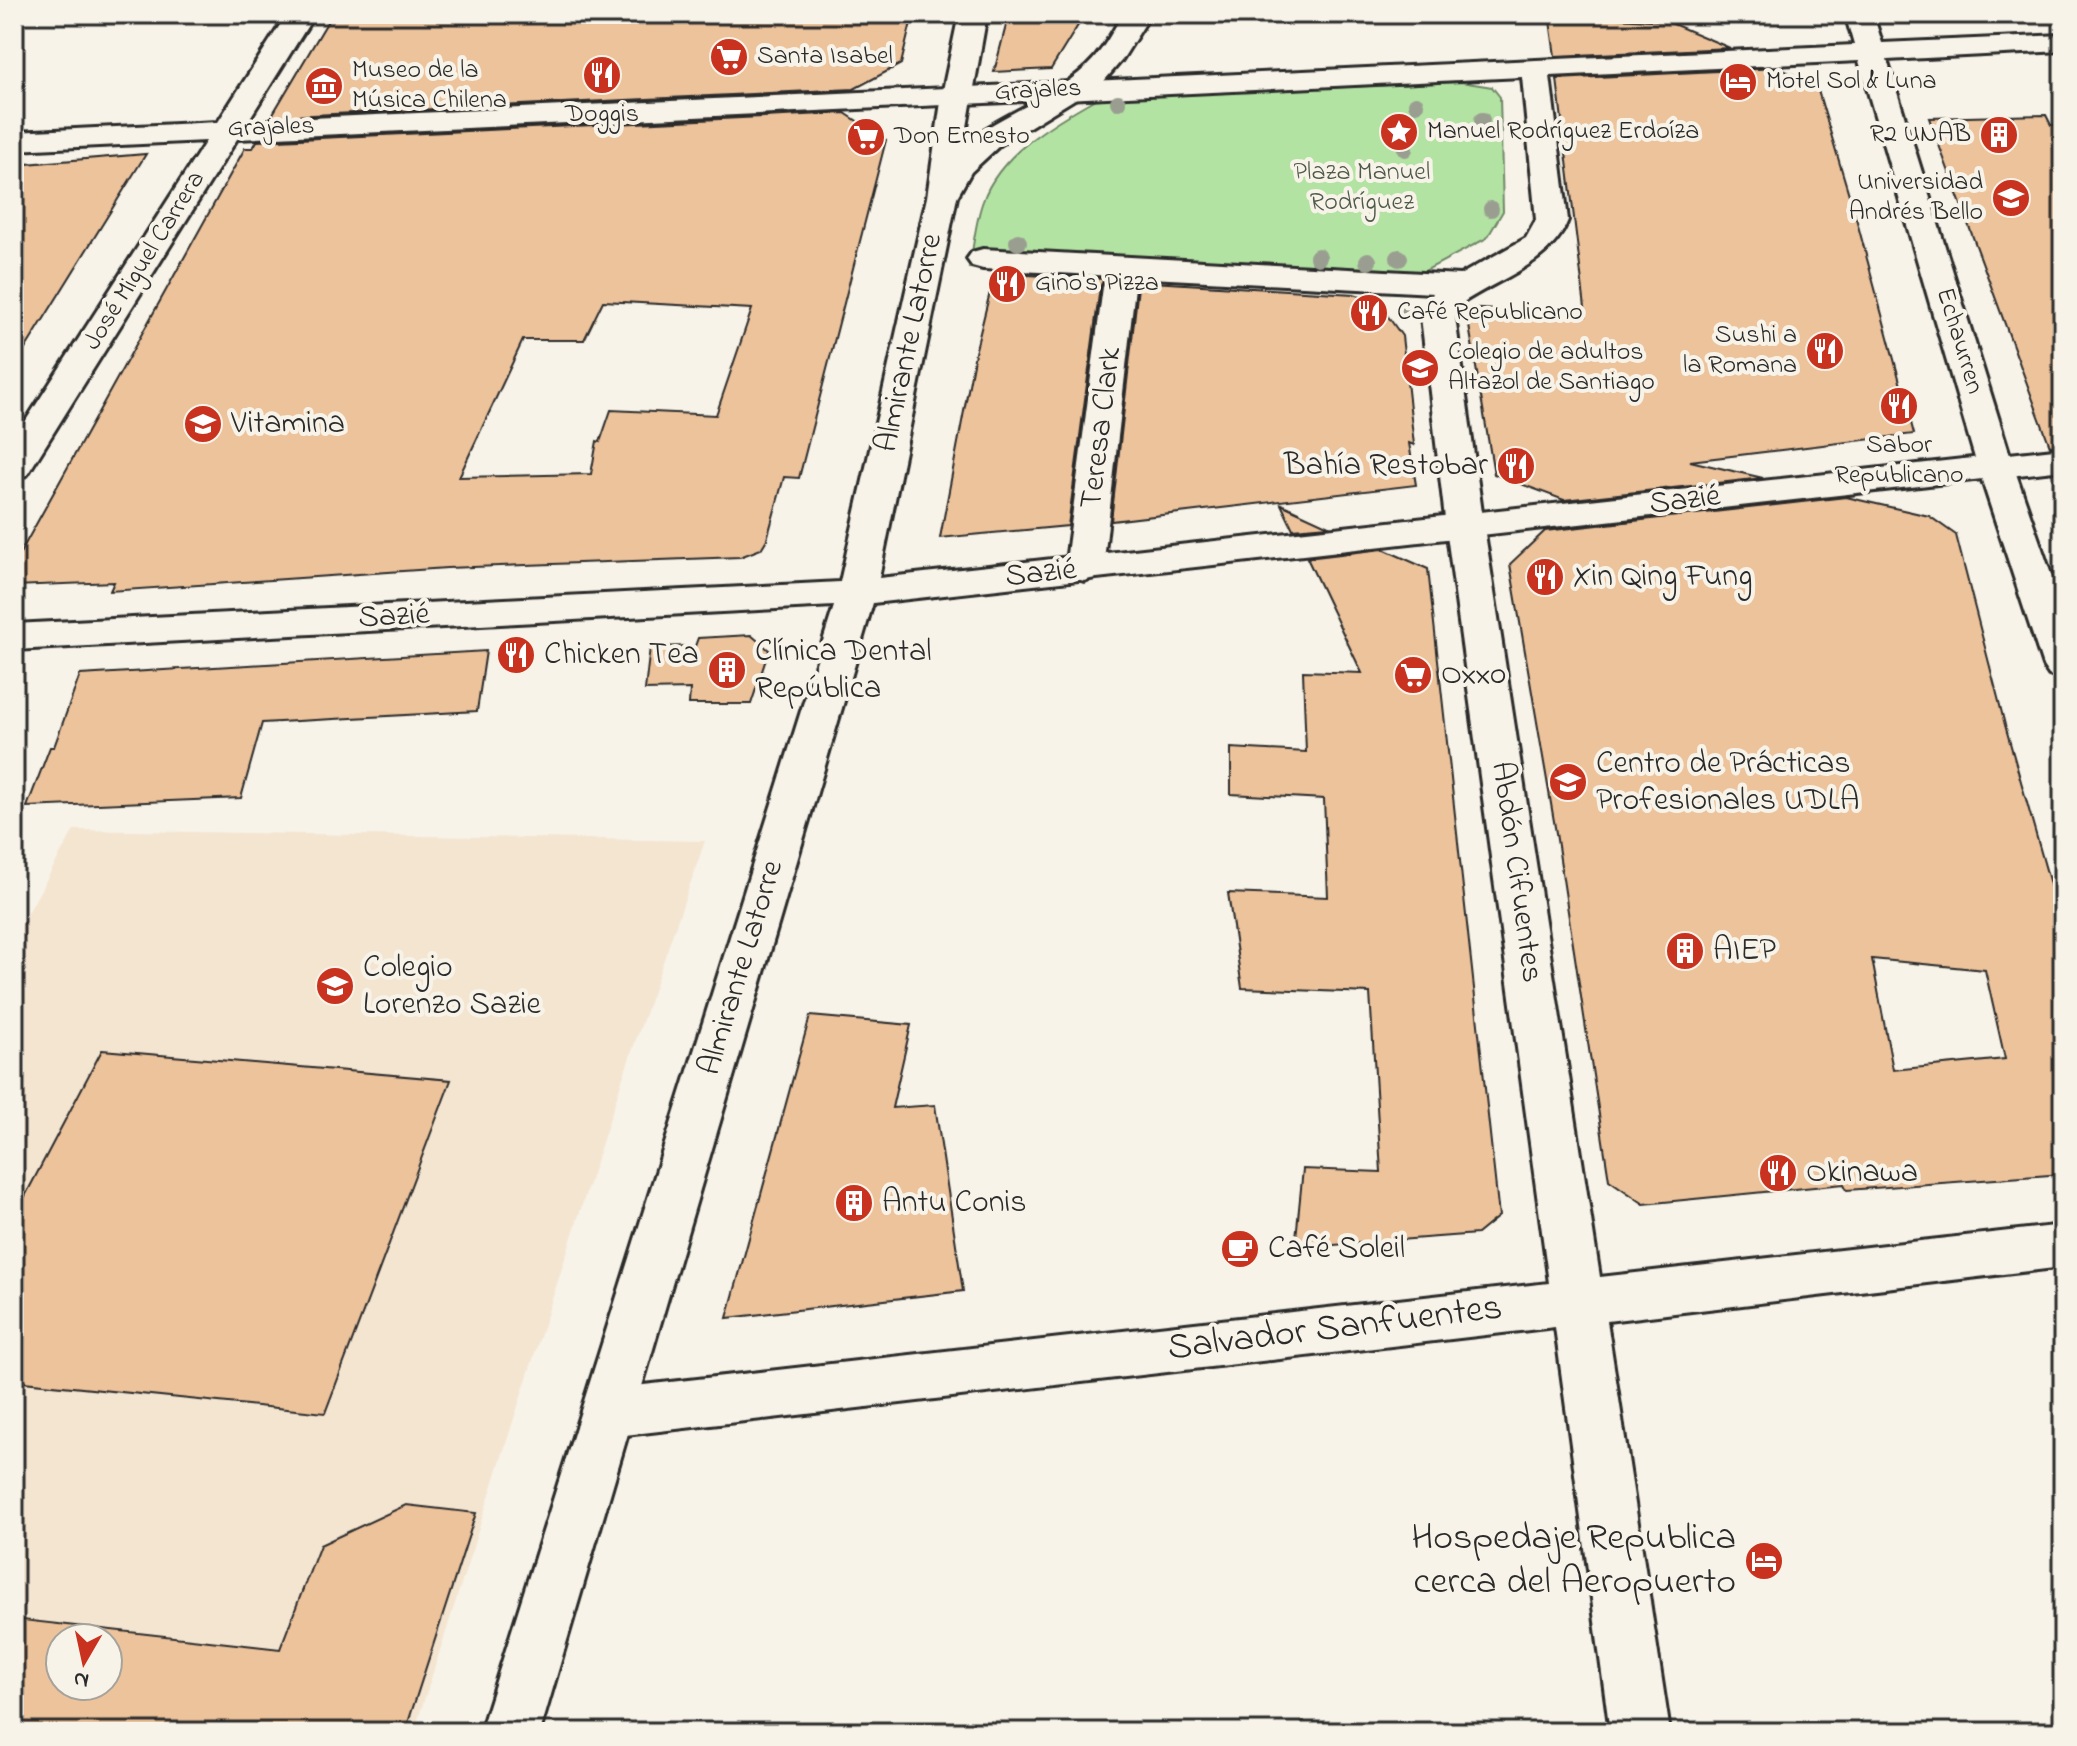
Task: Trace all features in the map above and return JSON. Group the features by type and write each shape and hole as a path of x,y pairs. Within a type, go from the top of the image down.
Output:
{"street":[{"name":"José Miguel Carrera","path":"14,467 301,14"},
{"name":"Almirante Latorre","path":"510,1732 857,593 942,197 956,95 973,14"},
{"name":"Almirante Latorre","path":"942,197 960,166 980,147 1074,90 1103,66 1137,14"},
{"name":"Echaurren","path":"1859,14 1995,465 2063,666"},
{"name":"Grajales","path":"14,141 2063,43"},
{"name":"Abdón Cifuentes","path":"1535,68 1552,220 1546,236 1537,245 1444,300 1438,317 1465,527 1580,1301 1640,1732"},
{"path":"983,259 1466,285"},
{"name":"Teresa Clark","path":"1084,569 1119,287"},
{"name":"Sazié","path":"14,637 857,593 2063,459"},
{"name":"Salvador Sanfuentes","path":"608,1413 2063,1246"}],"shaded area":[{"path":"74,830 705,841 621,1083 414,1732 14,1732 14,938"}],"green space":[{"name":"Plaza Manuel Rodríguez","path":"1461,82 1492,87 1500,97 1503,211 1487,238 1385,292 969,268 980,209 1002,168 1031,140 1097,98"}],"building":[{"path":"332,14 913,14 901,64 854,89 271,117"},
{"path":"1009,14 1085,14 1051,69 994,72"},
{"path":"1549,14 1666,21 1730,48 1555,56"},
{"path":"1778,68 1816,84 1914,434 1690,461 1763,478 1564,500 1494,474 1466,308 1586,316 1557,79"},
{"path":"845,113 886,140 799,478 784,477 767,539 761,549 740,557 447,568 110,591 114,582 14,586 14,564 245,148 253,148 257,141","holes":["603,301 752,309 716,415 611,410 600,442 597,441 591,474 459,477 523,340 584,340"]},
{"name":"Universidad Andrés Bello","path":"2046,115 2051,125 2063,125 2063,445 2050,446 1929,118"},
{"path":"146,154 14,367 14,165"},
{"path":"1008,274 1104,279 1100,287 1068,526 940,538 975,353 993,280"},
{"path":"1135,281 1354,294 1377,301 1402,336 1414,445 1409,443 1416,485 1111,521 1138,287"},
{"path":"1846,497 1929,516 1956,535 2063,930 2063,1174 1847,1190 1844,1184 1644,1204 1609,1180 1556,833 1510,564 1545,531","holes":["1872,959 1985,970 2005,1059 1893,1070"]},
{"path":"1281,504 1329,526 1293,529"},
{"path":"1383,549 1428,569 1499,1216 1477,1234 1295,1248 1303,1169 1381,1172 1370,993 1242,988 1228,893 1328,897 1324,799 1231,794 1231,748 1306,752 1303,671 1362,673 1307,558"},
{"name":"Clínica Dental República","path":"751,635 769,650 751,704 689,704 690,689 645,690 650,647 695,646 698,638"},
{"path":"486,651 477,711 262,723 241,798 27,807 50,747 54,747 80,675"},
{"name":"Antu Conis","path":"810,1016 911,1025 892,1108 935,1105 963,1291 727,1318"},
{"path":"102,1050 451,1080 325,1413 14,1381 14,1217"},
{"path":"406,1505 476,1513 405,1732 14,1732 14,1619 44,1622 44,1702 124,1702 124,1631 280,1649 320,1545"}],"place":[{"name":"Santa Isabel","path":"729,57"},
{"name":"Doggis","path":"602,75"},
{"name":"Motel Sol & Luna","path":"1738,82"},
{"name":"Museo de la Música Chilena","path":"324,86"},
{"name":"Manuel Rodríguez Erdoíza","path":"1399,132"},
{"name":"R2 UNAB","path":"1999,135"},
{"name":"Don Ernesto","path":"866,137"},
{"name":"Universidad Andrés Bello","path":"2011,198"},
{"name":"Gino's Pizza","path":"1007,284"},
{"name":"Café Republicano","path":"1369,313"},
{"name":"Sushi a la Romana","path":"1825,351"},
{"name":"Colegio de adultos Altazol de Santiago","path":"1420,368"},
{"name":"Sabor Republicano","path":"1899,406"},
{"name":"Vitamina","path":"203,424"},
{"name":"Bahía Restobar","path":"1516,466"},
{"name":"Xin Qing Fung","path":"1545,577"},
{"name":"Chicken Tea","path":"516,655"},
{"name":"Clínica Dental República","path":"727,670"},
{"name":"Oxxo","path":"1413,675"},
{"name":"Centro de Prácticas Profesionales UDLA","path":"1568,782"},
{"name":"AIEP","path":"1685,951"},
{"name":"Colegio Lorenzo Sazie","path":"335,986"},
{"name":"Okinawa","path":"1778,1173"},
{"name":"Antu Conis","path":"854,1203"},
{"name":"Café Soleil","path":"1240,1249"},
{"name":"Hospedaje Republica cerca del Aeropuerto","path":"1764,1561"}]}
